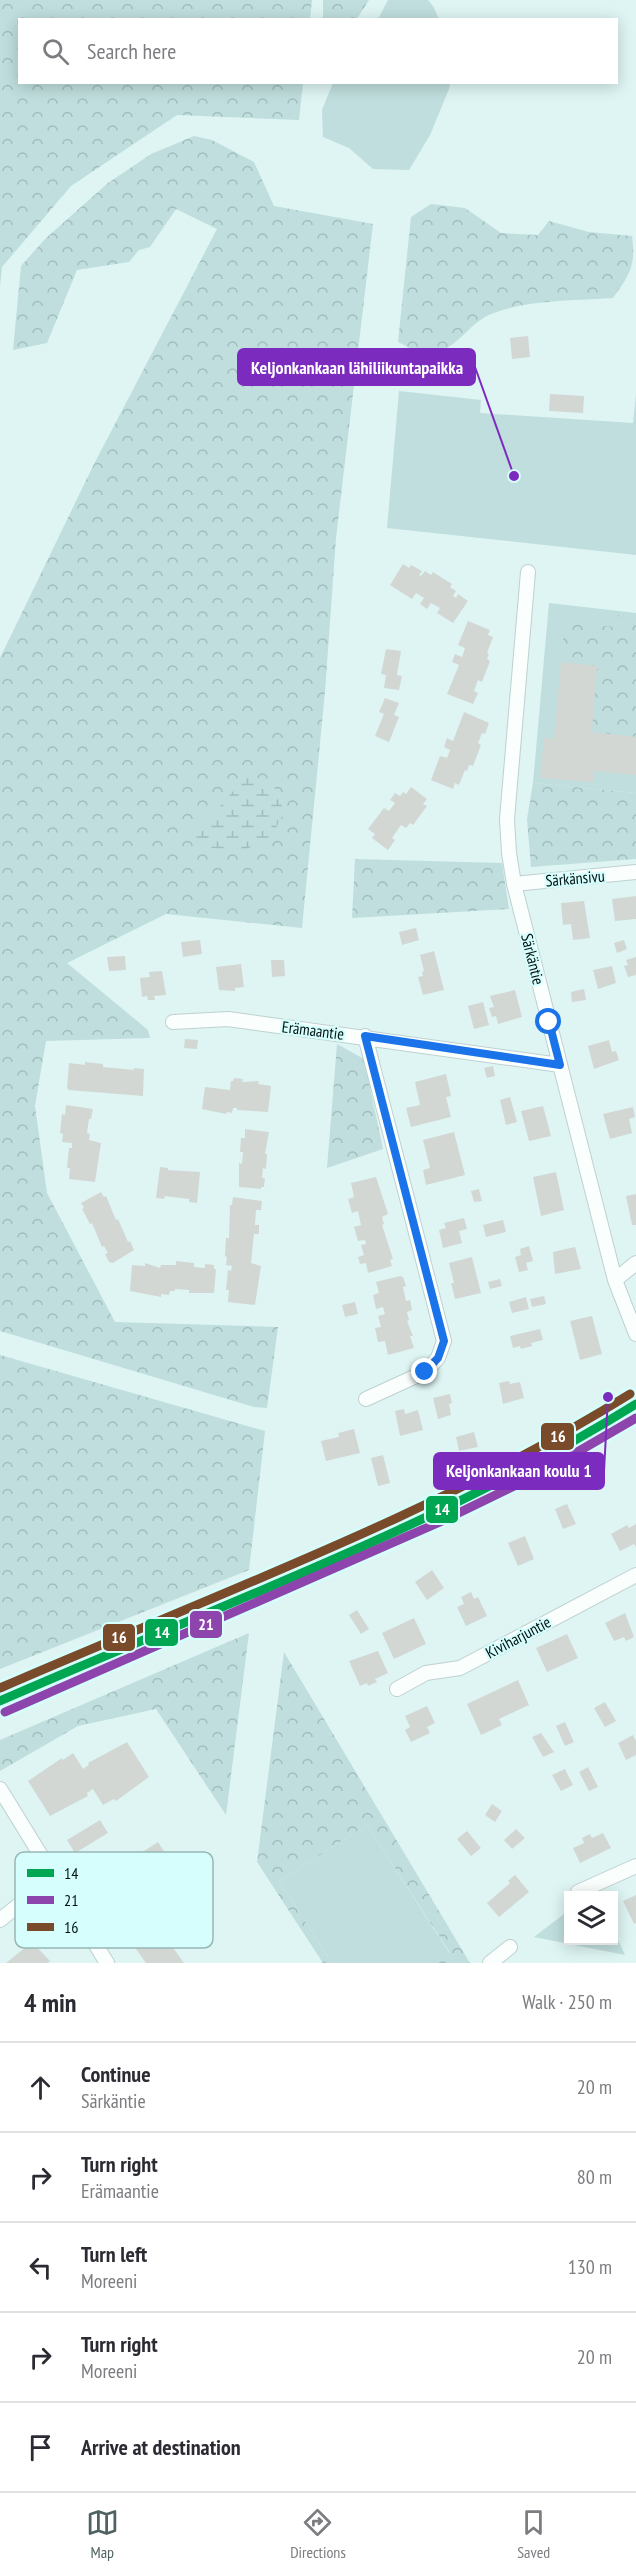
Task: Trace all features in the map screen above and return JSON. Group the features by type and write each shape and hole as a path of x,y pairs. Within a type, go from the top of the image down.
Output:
{"main road":[{"path":"0,1701 410,1523 513,1475 595,1431 636,1404"}],"street":[{"name":"Särkäntie","path":"528,572 507,819 508,853 615,1280 636,1334"},
{"name":"Särkänsivu","path":"514,884 636,872"},
{"name":"Erämaantie","path":"172,1023 228,1019 365,1036 560,1065"},
{"path":"365,1036 444,1341 438,1358 425,1372 366,1399"},
{"path":"615,1280 636,1263"},
{"name":"Kiviharjuntie","path":"397,1689 426,1673 460,1668 636,1575"},
{"path":"0,1789 38,1852"},
{"path":"580,1891 636,1866"},
{"path":"0,1920 15,1908"},
{"path":"490,1963 510,1947"},
{"path":"97,1948 106,1963"}],"green space":[{"path":"0,0 312,0 310,18 18,18 18,84 303,84 299,120 177,115 71,186 2,267 0,287"},
{"path":"323,0 369,0 357,18 323,18"},
{"path":"388,0 428,0 439,18 379,18"},
{"path":"333,84 450,84 430,135 409,170 373,169 349,148 323,137 322,110"},
{"path":"194,136 212,140 254,162 274,206 373,224 336,538 325,692 302,928 166,914 67,963 148,1030 150,1038 46,1041 35,1106 47,1193 115,1322 278,1327 267,1408 254,1407 0,1331 0,658 94,464 217,229 176,209 150,247 139,250 129,262 77,270 47,343 13,350 21,266 45,239 108,183 151,154"},
{"path":"431,204 465,208 501,233 538,235 549,221 589,232 632,236 633,255 630,269 613,298 534,303 504,310 482,319 445,349 432,353 417,351 398,342 411,217"},
{"path":"399,391 481,400 480,413 633,423 636,394 636,555 387,528"},
{"path":"549,603 636,613 636,793 533,783"},
{"path":"618,615 636,618 636,737 592,732 597,667 561,662 565,623 615,627"},
{"path":"247,775 265,780 280,793 283,814 272,836 245,850 209,848 194,836 201,824 215,812"},
{"path":"533,783 636,793 636,859 531,867 527,819"},
{"path":"355,859 502,863 509,909 352,918"},
{"path":"337,1044 364,1059 383,1149 327,1168"},
{"path":"0,1355 265,1431 249,1570 0,1669"},
{"path":"249,1633 226,1815 156,1709 78,1726 0,1771 0,1740"},
{"path":"284,1652 470,1963 436,1963 450,1953 367,1825 279,1881 332,1963 323,1963 257,1862"},
{"path":"367,1825 450,1954 436,1963 332,1963 279,1881"},
{"path":"564,1914 564,1943 534,1937"},
{"path":"618,1940 625,1955 574,1945 618,1945"}],"building":[{"path":"528,336 530,357 512,359 510,338"},
{"path":"550,394 584,396 583,413 549,411"},
{"path":"403,564 409,568 411,565 422,571 419,575 421,576 425,571 431,575 433,572 452,584 450,587 456,591 453,596 456,598 458,594 468,601 453,623 437,613 440,608 431,603 427,609 420,604 424,598 416,593 412,599 390,585"},
{"path":"468,621 490,630 488,635 493,637 487,653 489,654 487,659 490,661 482,682 478,680 474,691 478,693 473,704 447,694 459,665 452,662 455,654 462,657 465,648 458,645"},
{"path":"386,649 401,651 397,675 402,676 399,690 384,688 386,675 381,674"},
{"path":"561,662 597,666 592,732 636,737 636,775 594,771 593,782 540,778 544,738 554,739"},
{"path":"385,698 399,703 394,715 399,717 389,742 375,736 384,714 379,712"},
{"path":"464,712 489,723 478,743 481,745 473,766 469,765 459,785 455,783 453,789 431,780 440,756 447,758 450,750 444,747 447,738 453,741"},
{"path":"411,787 427,799 423,804 427,806 413,825 410,823 406,828 401,825 392,838 395,840 388,850 372,838 375,834 368,829 384,808 389,811 395,803 390,800 395,793 400,796 403,792 406,794"},
{"path":"636,896 636,919 615,921 612,899"},
{"path":"584,901 590,938 573,940 571,924 563,925 561,903"},
{"path":"416,928 419,940 402,945 399,932"},
{"path":"200,940 202,954 183,957 181,942"},
{"path":"624,940 627,949 617,953 614,943"},
{"path":"434,951 444,990 423,995 418,977 423,976 424,971 420,955"},
{"path":"125,956 126,970 109,971 107,957"},
{"path":"636,957 636,975 628,977 624,966 628,965 626,960"},
{"path":"271,960 284,960 285,976 272,977"},
{"path":"241,964 244,987 235,988 235,991 219,990 216,967"},
{"path":"612,966 616,983 598,989 593,970"},
{"path":"162,971 166,995 154,996 155,1000 148,1000 147,996 142,997 140,978 150,977 149,972"},
{"path":"584,989 586,1000 572,1002 571,992"},
{"path":"515,990 522,1017 498,1024 496,1016 492,1017 489,1008 494,1007 490,996"},
{"path":"483,1002 489,1025 474,1029 468,1006"},
{"path":"185,1039 198,1040 197,1049 184,1048"},
{"path":"609,1040 612,1052 616,1051 619,1060 594,1069 588,1046"},
{"path":"85,1062 103,1064 103,1067 144,1069 143,1096 69,1090 67,1088 69,1063 85,1065"},
{"path":"493,1066 495,1076 487,1078 484,1068"},
{"path":"446,1074 451,1096 446,1097 451,1117 411,1127 406,1108 420,1105 415,1082"},
{"path":"234,1078 243,1079 242,1082 259,1081 258,1084 271,1086 268,1112 233,1108 232,1113 227,1112 226,1114 202,1109 205,1087 230,1090 231,1081"},
{"path":"510,1097 517,1122 506,1125 500,1100"},
{"path":"66,1105 93,1109 87,1133 90,1134 89,1140 101,1143 95,1182 69,1179 70,1168 67,1168 69,1148 72,1148 72,1143 62,1142 63,1134 60,1133 62,1114 65,1115"},
{"path":"543,1106 551,1136 529,1141 521,1111"},
{"path":"633,1107 635,1117 629,1119 632,1133 610,1139 603,1114"},
{"path":"245,1129 269,1132 265,1154 267,1154 266,1169 263,1168 262,1178 265,1178 264,1187 261,1189 239,1187 239,1163 242,1164 243,1152 240,1152 241,1138 245,1138"},
{"path":"454,1132 465,1175 426,1185 423,1170 430,1168 423,1140"},
{"path":"160,1167 168,1168 168,1170 200,1172 197,1203 189,1202 189,1199 165,1196 164,1199 156,1198"},
{"path":"556,1172 564,1210 541,1216 533,1177"},
{"path":"376,1177 388,1214 382,1217 384,1224 382,1225 393,1259 390,1260 392,1266 368,1273 366,1263 360,1264 358,1257 364,1255 361,1245 366,1244 365,1240 358,1241 354,1227 361,1225 358,1211 352,1213 348,1199 354,1197 351,1183"},
{"path":"479,1189 482,1201 474,1202 471,1191"},
{"path":"101,1192 104,1197 106,1196 116,1220 118,1219 134,1250 113,1263 109,1262 105,1254 108,1253 104,1246 102,1247 92,1223 90,1224 82,1209 84,1208 81,1203"},
{"path":"636,1194 636,1225 632,1225 626,1196"},
{"path":"233,1197 262,1201 261,1210 256,1210 255,1225 259,1225 259,1234 254,1234 251,1263 261,1266 255,1305 228,1302 229,1290 226,1290 228,1270 231,1271 232,1266 226,1265 227,1257 225,1256 226,1238 229,1238 230,1205 232,1205"},
{"path":"464,1218 467,1229 459,1231 462,1243 443,1248 439,1230 446,1228 444,1223"},
{"path":"503,1220 506,1232 486,1237 483,1225"},
{"path":"529,1246 533,1261 526,1263 528,1270 519,1272 515,1257 521,1255 520,1249"},
{"path":"575,1247 581,1269 555,1274 553,1252"},
{"path":"472,1257 481,1293 455,1299 449,1263"},
{"path":"176,1261 194,1263 194,1267 205,1268 205,1264 214,1265 216,1269 214,1293 189,1293 189,1290 175,1289 175,1291 170,1291 169,1295 161,1294 161,1297 130,1291 132,1265 145,1266 145,1263 160,1268 161,1265 176,1265"},
{"path":"403,1277 406,1286 403,1287 406,1301 410,1300 412,1310 407,1312 409,1320 407,1321 413,1336 410,1336 414,1348 388,1355 385,1341 378,1342 375,1328 381,1327 378,1316 385,1314 383,1307 376,1309 373,1295 379,1293 376,1282"},
{"path":"500,1279 502,1286 490,1289 488,1282"},
{"path":"544,1296 546,1304 532,1307 530,1299"},
{"path":"526,1297 529,1309 512,1313 509,1302"},
{"path":"355,1302 358,1314 345,1317 342,1305"},
{"path":"592,1316 602,1354 580,1360 570,1321"},
{"path":"540,1329 543,1340 521,1349 520,1346 513,1348 510,1336"},
{"path":"509,1381 510,1384 520,1382 524,1398 503,1404 499,1383"},
{"path":"450,1394 451,1415 438,1419 433,1398"},
{"path":"404,1409 405,1414 418,1410 423,1430 400,1436 395,1411"},
{"path":"354,1429 360,1453 326,1461 321,1441 339,1437 338,1433"},
{"path":"474,1432 478,1447 459,1451 456,1437"},
{"path":"383,1455 390,1483 378,1486 371,1458"},
{"path":"567,1504 576,1524 563,1529 555,1509"},
{"path":"636,1524 636,1547 634,1544 620,1551 611,1534 627,1525 629,1528"},
{"path":"525,1536 534,1559 518,1566 508,1543"},
{"path":"432,1570 444,1588 427,1600 415,1582"},
{"path":"471,1592 474,1599 478,1597 487,1616 466,1626 457,1607 464,1604 461,1597"},
{"path":"357,1610 369,1629 361,1634 349,1615"},
{"path":"625,1613 634,1637 626,1641 624,1637 614,1641 605,1623"},
{"path":"414,1618 426,1644 394,1659 382,1633"},
{"path":"567,1634 578,1658 547,1672 536,1648"},
{"path":"378,1651 388,1673 375,1679 377,1682 368,1686 367,1683 360,1686 349,1661"},
{"path":"518,1680 529,1705 499,1719 502,1725 481,1735 467,1704"},
{"path":"605,1702 616,1721 605,1727 594,1708"},
{"path":"427,1706 435,1723 427,1727 430,1733 411,1742 405,1730 410,1727 405,1716"},
{"path":"565,1722 574,1742 565,1746 556,1726"},
{"path":"541,1733 554,1752 543,1757 532,1737"},
{"path":"633,1735 636,1741 636,1755 626,1760 618,1743"},
{"path":"127,1742 149,1777 116,1801 114,1799 103,1805 93,1789 87,1793 88,1796 50,1816 28,1781 73,1753 83,1769 89,1765 88,1763"},
{"path":"588,1767 598,1787 589,1791 579,1772"},
{"path":"565,1769 573,1785 561,1791 552,1775"},
{"path":"492,1804 502,1811 495,1822 485,1815"},
{"path":"100,1820 108,1833 77,1852 67,1840"},
{"path":"516,1829 525,1838 512,1849 504,1840"},
{"path":"467,1831 481,1848 471,1856 457,1839"},
{"path":"603,1833 611,1848 580,1863 573,1848 584,1843 582,1838 590,1834 592,1838"},
{"path":"158,1842 165,1852 142,1852"},
{"path":"515,1875 529,1892 499,1917 487,1903 510,1883 508,1881"},
{"path":"636,1895 636,1923 634,1924 623,1901"},
{"path":"25,1948 38,1948 50,1961 48,1963 6,1963"},
{"path":"135,1948 173,1948 184,1963 146,1963"}],"transit line":[{"name":"16","path":"0,1688 240,1587 400,1516 555,1438 630,1394"},
{"name":"14","path":"0,1701 404,1528 561,1448 636,1404"},
{"name":"21","path":"5,1712 440,1522 543,1472 636,1418"}],"place":[{"name":"Keljonkankaan lähiliikuntapaikka","path":"514,476"},
{"name":"Keljonkankaan koulu 1","path":"608,1397"}],"route":[{"path":"425,1372 438,1358 444,1341 365,1036 560,1065 549,1022"}]}
